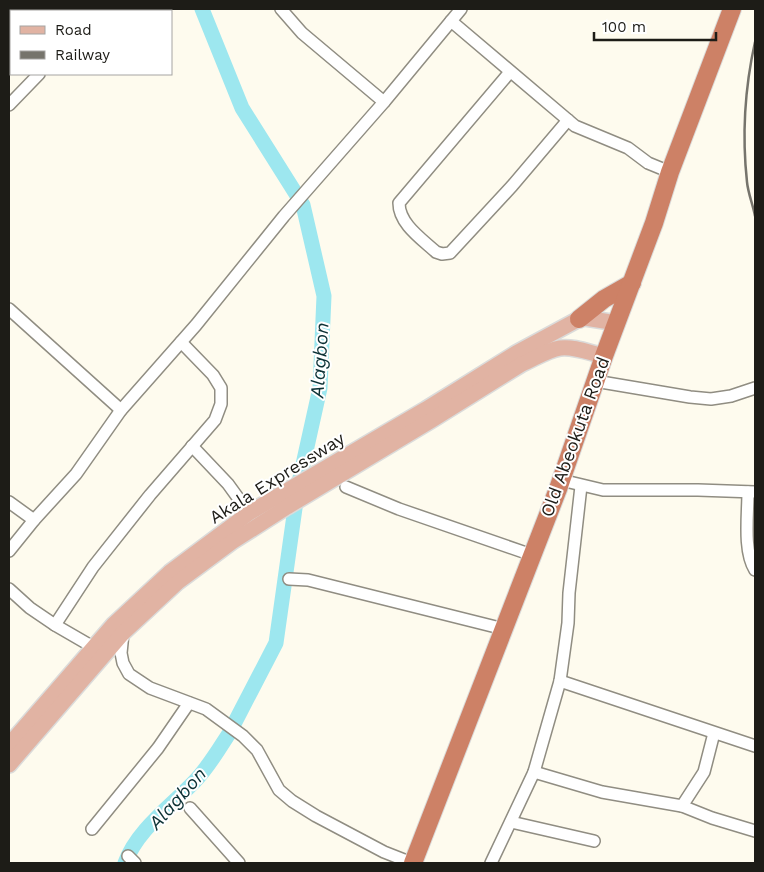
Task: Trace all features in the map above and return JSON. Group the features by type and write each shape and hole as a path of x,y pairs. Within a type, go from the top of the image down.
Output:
{"highway":[{"name":"Old Abeokuta Road","path":"413,863 561,480 604,356 664,195 670,172 732,9"},
{"path":"578,319 604,299 632,283"}],"main road":[{"path":"578,319 586,318 616,323"},
{"name":"Akala Expressway","path":"310,486 516,353 578,319"},
{"name":"Akala Expressway","path":"9,765 119,629 170,572 249,513 283,501 542,354 559,348 571,348 604,356"},
{"name":"Akala Expressway","path":"9,745 93,647 119,629 283,501"}],"street":[{"path":"281,9 302,33 384,102"},
{"path":"9,551 76,474 122,410 181,342 284,216 384,102 461,9"},
{"path":"451,21 575,126 628,148 648,163 670,172"},
{"path":"510,72 399,203 403,221 436,252 442,254 450,253 512,186 568,120"},
{"path":"9,105 37,75"},
{"path":"9,309 122,410"},
{"path":"55,625 94,567 150,496 215,420 221,404 221,388 213,375 181,342"},
{"path":"595,381 711,399 730,396 755,388"},
{"path":"192,446 228,484 249,513"},
{"path":"561,480 603,490 752,492 748,549 755,570"},
{"path":"491,863 534,772 560,681 582,486"},
{"path":"346,487 399,509 532,555"},
{"path":"9,502 34,520"},
{"path":"288,579 308,580 504,629"},
{"path":"9,589 30,608 93,647"},
{"path":"119,629 123,663 130,674 150,688 206,709 249,742 257,750 279,790 292,801 384,852 413,863"},
{"path":"560,681 755,746"},
{"path":"92,829 158,748 189,704"},
{"path":"682,806 704,772 714,733"},
{"path":"534,772 602,792 682,806 755,832"},
{"path":"190,808 239,863"},
{"path":"511,822 594,841"}],"waterway":[{"name":"Alagbon","path":"202,9 242,108 303,205 324,296 320,388 298,487 276,643 234,724"},
{"name":"Alagbon","path":"125,863 137,840 199,777 230,732"}],"railway":[{"path":"755,42 747,94 745,129 745,165 748,190 755,216"}]}
